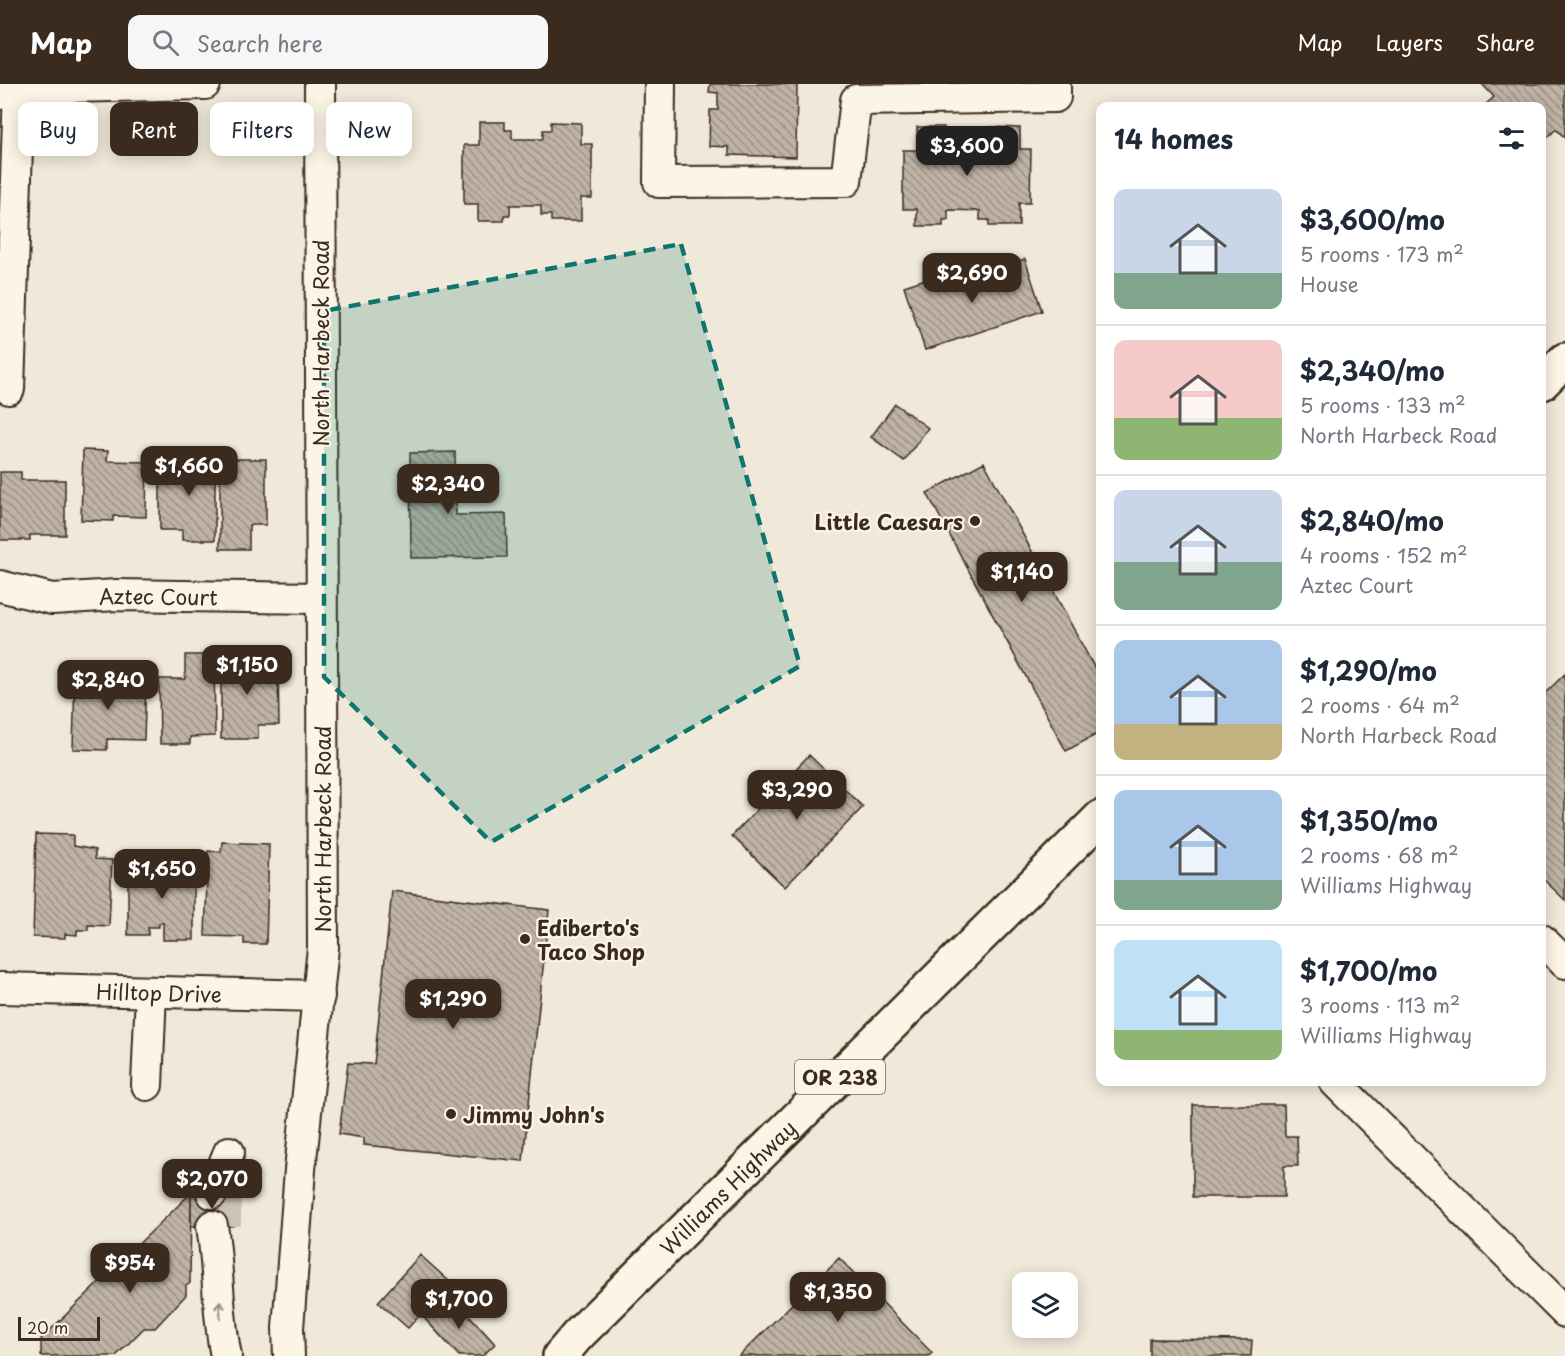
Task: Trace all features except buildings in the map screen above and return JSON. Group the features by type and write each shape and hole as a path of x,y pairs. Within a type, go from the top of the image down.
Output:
{"main road":[{"path":"1546,379 1565,360"},
{"name":"Williams Highway","path":"560,1356 577,1336 1096,830"}],"street":[{"path":"9,389 9,91 205,84"},
{"name":"North Harbeck Road","path":"289,1356 288,1328 300,1170 323,948 320,84"},
{"path":"660,84 659,182 846,181 856,100 1055,97 1055,84"},
{"name":"Aztec Court","path":"0,586 52,599 117,595 320,598"},
{"path":"1546,944 1565,963"},
{"name":"Hilltop Drive","path":"0,988 319,996"},
{"path":"147,1085 151,992"},
{"path":"1339,1086 1565,1312"},
{"path":"219,1193 229,1152"},
{"path":"219,1226 221,1333 226,1356"}],"highlighted area":[{"path":"681,244 800,666 491,842 324,677 324,311"}],"tunnel":[{"path":"226,1193 226,1226"}],"place":[{"name":"Little Caesars","path":"975,521"},
{"name":"Ediberto's Taco Shop","path":"525,939"},
{"name":"Jimmy John's","path":"451,1114"}]}
